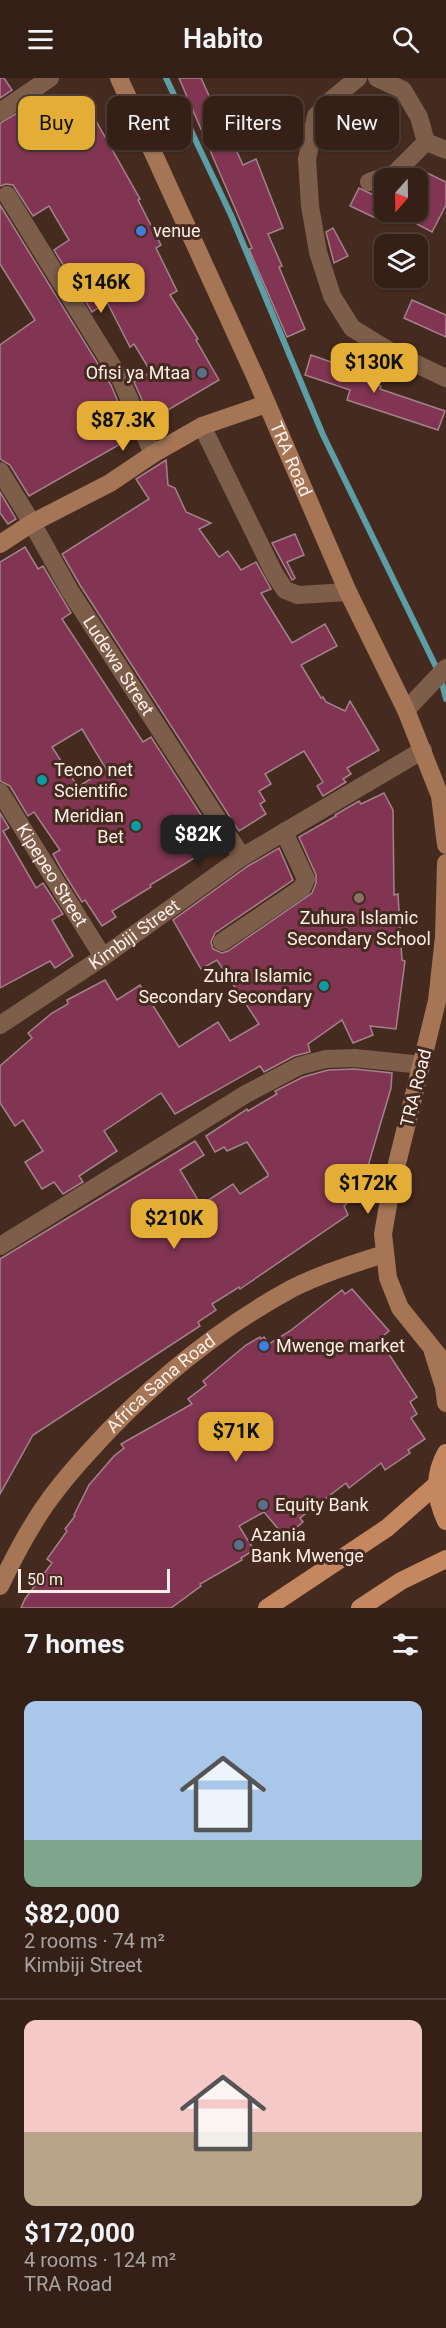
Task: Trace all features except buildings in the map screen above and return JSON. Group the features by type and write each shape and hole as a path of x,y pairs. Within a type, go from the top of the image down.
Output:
{"main road":[{"name":"TRA Road","path":"119,78 348,592 406,710 440,796 445,813 446,845"},
{"path":"0,544 32,523 110,483 153,454 202,426 266,404"},
{"name":"TRA Road","path":"446,863 442,966 437,1001 391,1188 383,1234 388,1278 400,1308 446,1365"},
{"name":"Africa Sana Road","path":"0,1586 32,1525 63,1481 126,1411 161,1379 233,1324 293,1288 344,1267 384,1254"},
{"path":"432,1348 444,1386 446,1403"},
{"path":"445,1452 436,1485 438,1504 446,1521"},
{"path":"267,1608 387,1528 436,1485"},
{"path":"360,1608 401,1581 446,1559"}],"street":[{"path":"0,112 50,78"},
{"path":"358,78 331,100 316,116 307,159 310,206 318,252 332,296 352,328 391,352 446,378"},
{"path":"377,78 403,90 418,117 426,142"},
{"path":"426,142 446,150"},
{"path":"369,182 395,173 426,142"},
{"path":"6,195 121,380 153,454"},
{"path":"202,426 274,573 285,590 298,595 348,592"},
{"name":"Ludewa Street","path":"0,471 70,591 242,856"},
{"path":"406,710 446,668"},
{"name":"Kimbiji Street","path":"0,1025 103,957 242,856 423,750"},
{"name":"Kipepeo Street","path":"0,792 103,957"},
{"path":"222,942 302,888 306,879 284,832"},
{"path":"0,1246 246,1094 299,1066 326,1059 356,1058 422,1065"}],"waterway":[{"path":"166,78 231,215 323,435 440,675 446,699"}],"place":[{"name":"venue","path":"141,231"},
{"name":"Ofisi ya Mtaa","path":"202,373"},
{"name":"Tecno net Scientific","path":"42,780"},
{"name":"Meridian Bet","path":"136,826"},
{"name":"Zuhura Islamic Secondary School","path":"359,898"},
{"name":"Zuhra Islamic Secondary Secondary","path":"324,986"},
{"name":"Mwenge market","path":"264,1346"},
{"name":"Equity Bank","path":"263,1505"},
{"name":"Azania Bank Mwenge","path":"239,1545"}]}
